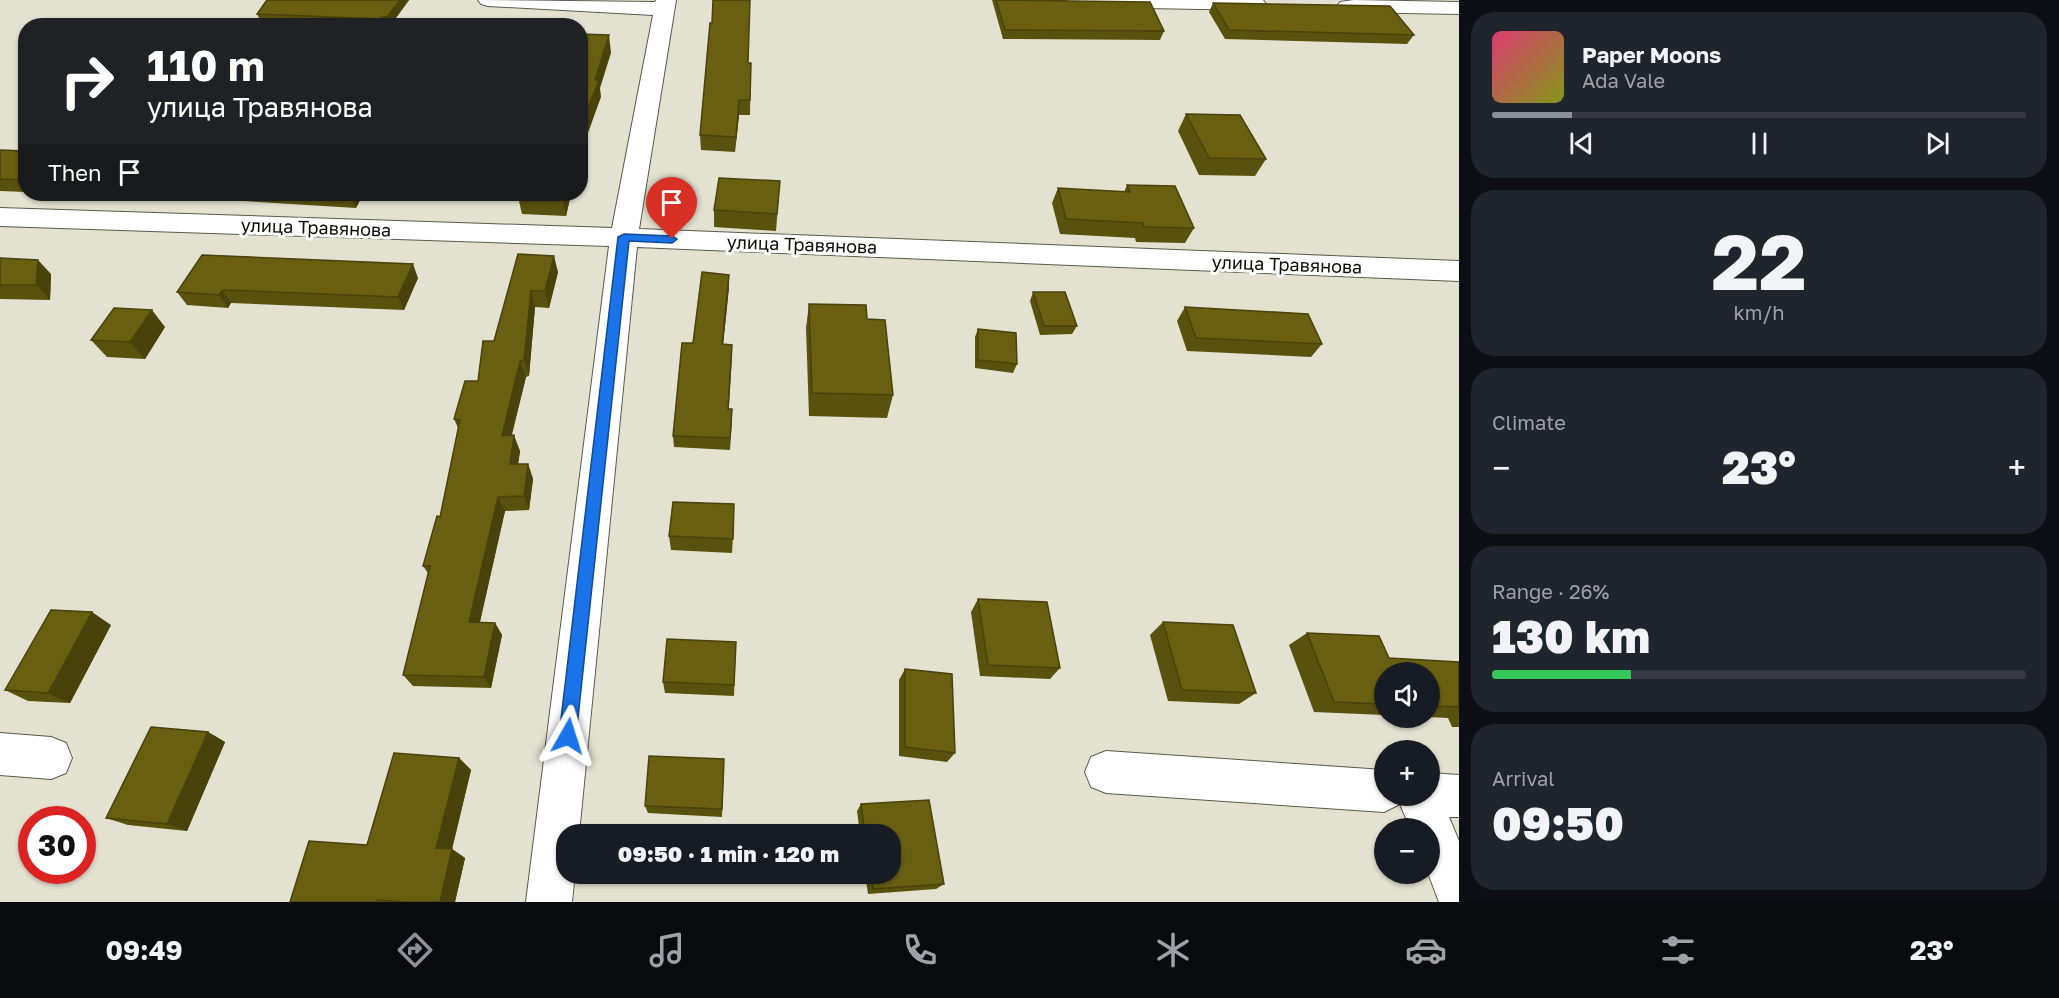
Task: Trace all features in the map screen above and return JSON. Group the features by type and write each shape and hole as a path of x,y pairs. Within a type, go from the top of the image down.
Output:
{"street":[{"path":"488,0 666,4 624,237 549,902"},
{"path":"1036,0 1271,4"},
{"path":"1330,6 1459,8"},
{"name":"улица Травянова","path":"0,217 624,237 1459,271"},
{"path":"0,754 51,758"},
{"path":"1106,772 1374,790"},
{"path":"1440,795 1459,796"},
{"path":"1423,806 1459,895"}],"building":[{"path":"267,0 400,0 387,17 381,18 257,14"},
{"path":"713,0 750,0 748,63 751,63 750,100 739,100 736,137 700,135"},
{"path":"996,0 1150,2 1164,31 1005,30"},
{"path":"1213,3 1390,6 1414,35 1229,30"},
{"path":"588,34 609,35 595,80 599,80 588,108"},
{"path":"1186,114 1240,115 1266,159 1209,158"},
{"path":"0,150 18,151 18,180 0,179"},
{"path":"719,178 780,181 777,214 714,210"},
{"path":"1127,185 1175,186 1194,228 1144,227 1143,223 1066,219 1058,188 1130,192"},
{"path":"518,254 554,256 545,291 531,291 524,360 520,361 502,436 514,435 510,464 528,464 524,496 498,497 469,622 495,623 484,677 403,675 430,566 423,566 437,516 440,517 460,420 454,419 465,381 478,381 483,341 494,341"},
{"path":"202,255 413,264 398,297 222,290 219,295 177,292"},
{"path":"0,258 38,260 36,285 0,285"},
{"path":"702,272 729,275 722,344 732,345 728,409 732,409 730,438 673,436 682,343 693,343"},
{"path":"1033,292 1065,292 1077,326 1044,326"},
{"path":"809,304 866,305 867,319 885,320 893,395 812,393"},
{"path":"1185,307 1308,314 1322,344 1196,338"},
{"path":"114,308 152,310 130,342 91,340"},
{"path":"978,329 1016,333 1017,364 978,360"},
{"path":"673,502 734,504 733,539 669,536"},
{"path":"978,599 1047,602 1060,668 988,665"},
{"path":"51,610 92,612 48,693 5,690"},
{"path":"1163,622 1233,625 1256,693 1182,690"},
{"path":"1307,633 1379,636 1389,658 1459,662 1459,707 1440,706 1440,662 1374,662 1374,704 1334,702"},
{"path":"667,639 736,642 734,685 663,682"},
{"path":"905,669 952,674 955,753 905,747"},
{"path":"151,727 208,732 167,824 106,818"},
{"path":"394,753 459,758 436,848 452,849 440,902 377,900 377,902 290,902 309,841 367,845"},
{"path":"649,756 724,759 722,809 645,806"},
{"path":"929,800 944,884 873,889 872,884 901,884 901,824 864,824 861,804"}],"route":[{"path":"568,736 624,237 672,239"}]}
